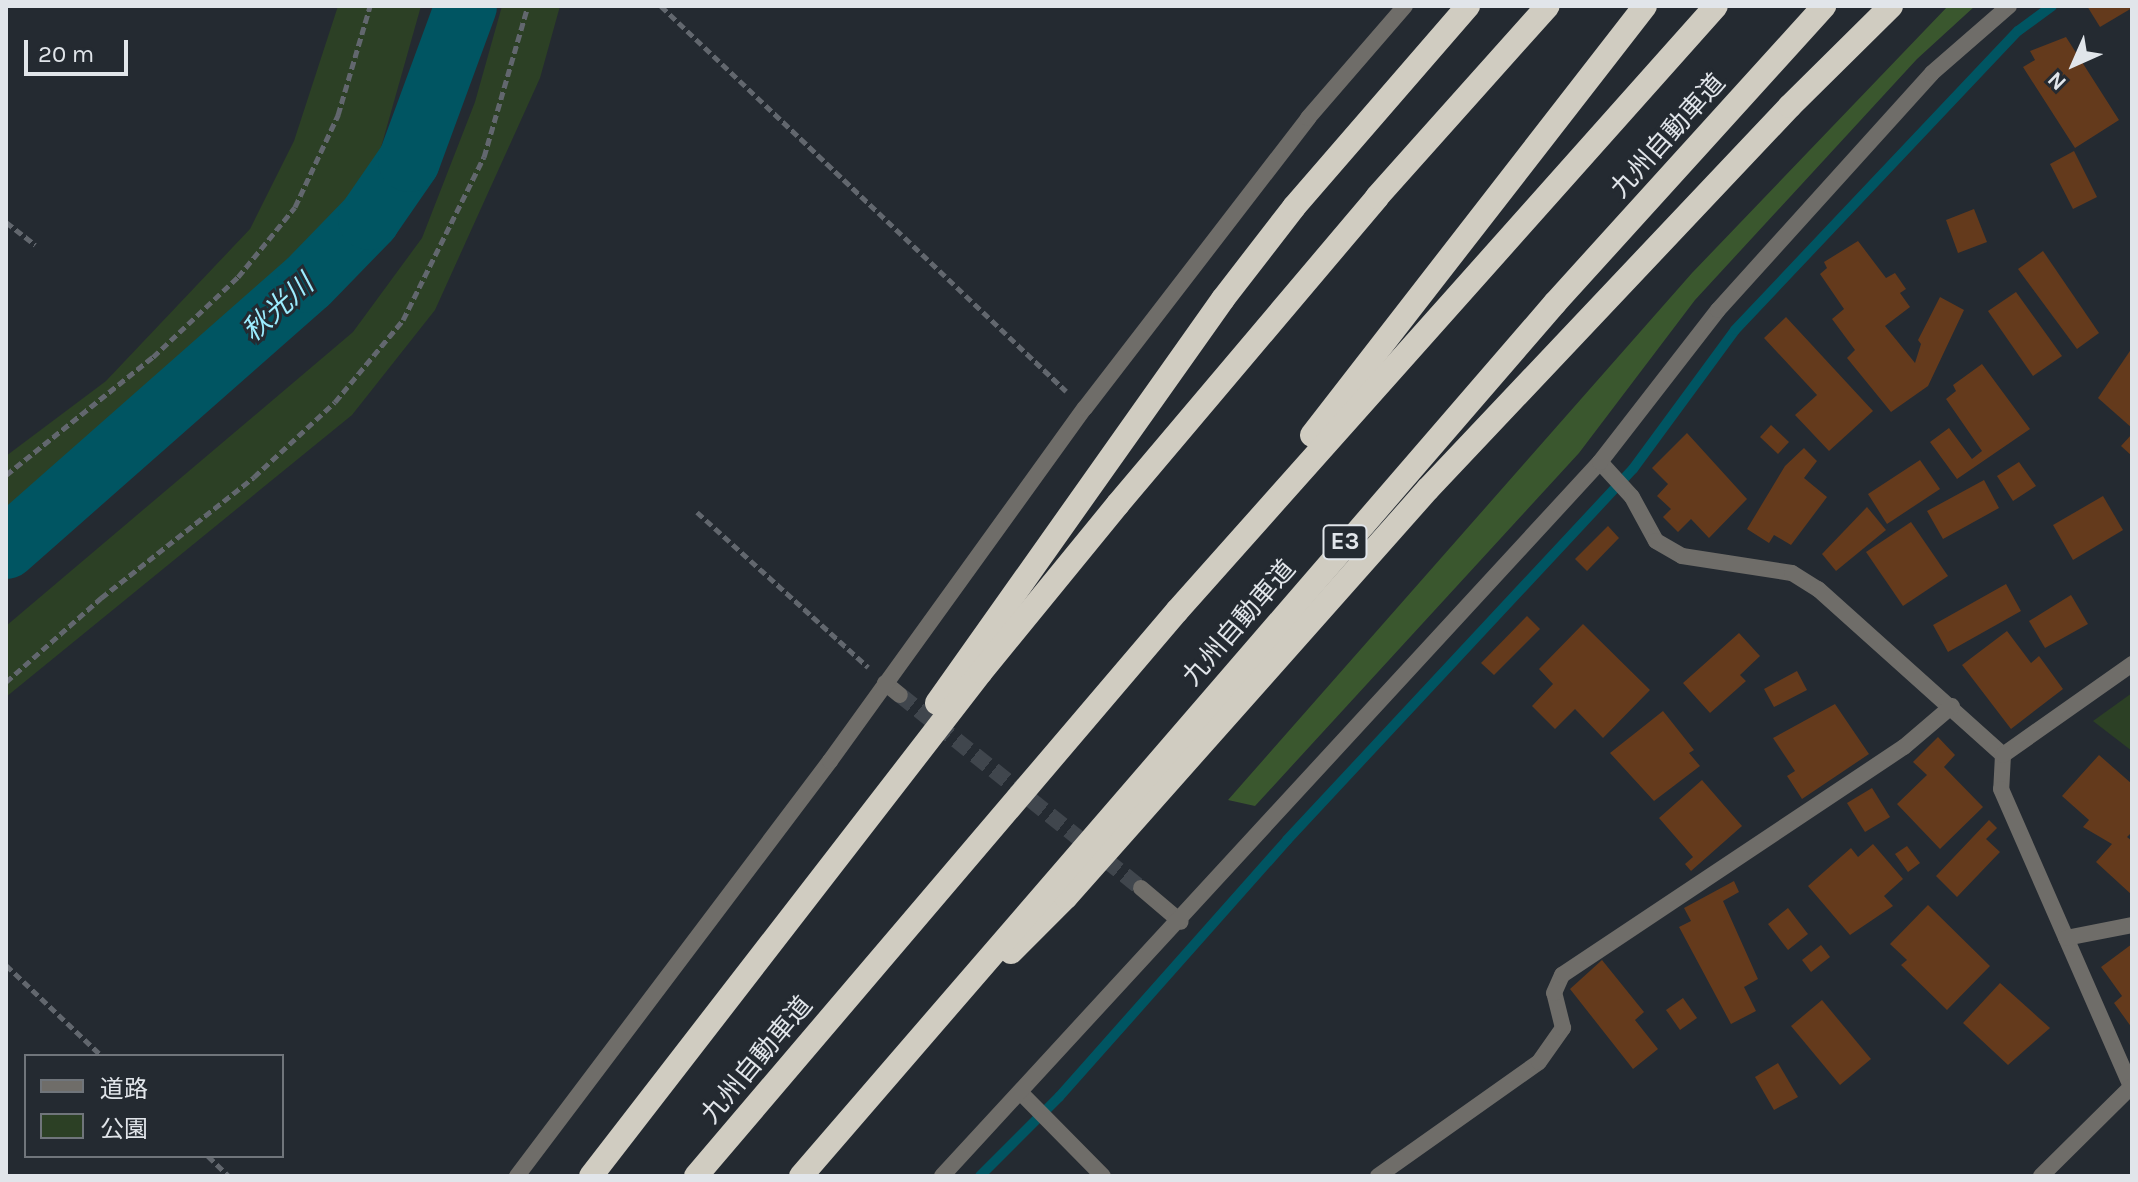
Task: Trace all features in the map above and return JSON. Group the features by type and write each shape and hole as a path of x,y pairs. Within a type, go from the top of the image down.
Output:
{"highway":[{"path":"744,975 1223,299 1294,207 1468,6"},
{"path":"591,1176 744,975 1128,492 1377,197 1548,6"},
{"path":"1177,611 1645,6"},
{"name":"九州自動車道","path":"696,1176 1177,611 1716,6"},
{"name":"九州自動車道","path":"801,1176 1545,314 1824,6"},
{"path":"876,1087 1066,897 1428,489 1790,106 1891,6"}],"street":[{"path":"517,1176 885,683 1085,408 1308,118 1405,6"},
{"path":"942,1176 1181,922 1600,462 1728,299 1932,73 2009,6"},
{"path":"1600,462 1632,497 1656,541 1682,556 1792,573 1818,589 1952,706 2003,755 2001,789 2131,1088 2041,1176"},
{"path":"2003,755 2132,664"},
{"path":"885,683 900,695"},
{"path":"1378,1176 1539,1062 1563,1028 1554,993 1562,975 1904,747 1952,706"},
{"path":"1141,888 1181,922"},
{"path":"2066,938 2132,925"},
{"path":"1022,1094 1103,1176"}],"path":[{"path":"6,475 153,357 238,277 295,207 338,115 370,6"},
{"path":"6,682 101,598 254,477 335,402 403,320 484,157 528,6"},
{"path":"661,6 1085,408"},
{"path":"6,222 35,245"},
{"path":"697,512 885,683"},
{"path":"6,965 100,1054"},
{"path":"210,1158 229,1176"}],"green space":[{"path":"338,6 421,6 378,158 300,266 6,508 6,456 106,381 250,229 294,141"},
{"path":"502,6 560,6 540,78 435,310 352,415 6,697 6,626 353,332 422,238 475,102"},
{"path":"1948,6 1975,6 1917,59 1695,300 1579,453 1255,806 1228,800 1692,273"},
{"path":"2132,693 2132,751 2093,721"}],"building":[{"path":"2087,6 2132,6 2132,8 2100,27"},
{"path":"2066,37 2119,120 2075,148 2023,67 2035,60 2030,51"},
{"path":"2074,151 2097,197 2073,209 2050,164"},
{"path":"1974,209 1987,242 1958,253 1946,220"},
{"path":"1858,241 1886,278 1895,273 1906,289 1900,293 1910,307 1885,326 1915,363 1921,344 1918,340 1940,297 1964,310 1928,386 1891,412 1847,358 1855,350 1832,319 1844,309 1820,274 1827,268 1824,262"},
{"path":"2043,251 2099,333 2077,349 2018,269"},
{"path":"2016,292 2062,356 2033,376 1988,311"},
{"path":"1786,317 1873,411 1829,451 1795,415 1817,395 1764,338"},
{"path":"2132,348 2132,428 2098,398"},
{"path":"1982,364 2030,429 1957,479 1930,442 1949,428 1972,459 1982,451 1946,399 1956,391 1953,385"},
{"path":"1771,425 1789,442 1778,454 1760,437"},
{"path":"1687,433 1747,499 1709,538 1691,519 1678,532 1663,517 1671,509 1657,496 1668,484 1652,468"},
{"path":"2132,434 2132,456 2121,446"},
{"path":"1804,448 1817,461 1804,478 1827,497 1791,545 1774,535 1769,543 1747,529 1785,466"},
{"path":"1920,460 1940,489 1887,524 1868,494"},
{"path":"2019,462 2036,486 2013,501 1997,476"},
{"path":"1984,480 1999,508 1943,539 1927,511"},
{"path":"2103,496 2123,530 2073,560 2053,525"},
{"path":"1867,507 1886,530 1836,571 1822,554"},
{"path":"1911,522 1948,576 1903,606 1866,552"},
{"path":"1608,526 1619,538 1587,571 1575,559"},
{"path":"2006,584 2021,611 1948,652 1933,625"},
{"path":"2071,595 2088,624 2045,648 2029,621"},
{"path":"1527,616 1540,629 1494,675 1481,663"},
{"path":"1583,624 1650,690 1603,738 1575,709 1555,729 1532,706 1553,684 1539,669"},
{"path":"2007,631 2031,663 2039,656 2063,689 2011,729 1962,665"},
{"path":"1739,633 1760,656 1740,675 1746,681 1710,713 1683,683"},
{"path":"1797,671 1807,690 1774,707 1764,689"},
{"path":"1835,704 1869,754 1802,799 1787,776 1795,771 1773,738"},
{"path":"1663,711 1694,750 1689,753 1700,766 1654,801 1610,753"},
{"path":"1938,737 1955,755 1944,767 1983,807 1940,849 1897,804 1927,775 1913,762"},
{"path":"2099,755 2132,784 2132,832 2127,837 2132,841 2132,895 2096,862 2112,844 2083,827 2089,820 2062,796"},
{"path":"1702,780 1742,826 1691,871 1685,864 1693,857 1659,818"},
{"path":"1872,788 1890,817 1865,832 1847,803"},
{"path":"1989,820 1997,828 1986,839 2000,852 1957,897 1936,876"},
{"path":"1873,844 1903,879 1884,896 1893,906 1850,935 1808,886 1851,848 1858,857"},
{"path":"1907,846 1920,863 1908,872 1895,854"},
{"path":"1734,881 1739,892 1723,901 1758,979 1744,987 1756,1011 1731,1024 1679,927 1691,921 1684,908"},
{"path":"1928,905 1990,966 1947,1010 1901,965 1907,960 1890,944"},
{"path":"1788,908 1808,934 1788,950 1768,924"},
{"path":"2132,944 2132,1028 2114,1003 2122,996 2101,967"},
{"path":"1821,945 1830,957 1811,972 1802,960"},
{"path":"1602,960 1644,1012 1635,1020 1658,1049 1633,1069 1570,989"},
{"path":"2000,983 2050,1028 2008,1065 1963,1023"},
{"path":"1683,998 1697,1018 1680,1030 1666,1010"},
{"path":"1822,1000 1871,1059 1840,1085 1791,1026"},
{"path":"1778,1063 1798,1097 1774,1110 1755,1077"}],"waterway":[{"name":"秋光川","path":"6,548 308,282 369,219 409,161 466,6"},
{"path":"980,1176 1059,1097 1287,840 1633,469 1735,330 2018,31 2052,6"}],"tunnel":[{"path":"900,695 1141,888"}]}
